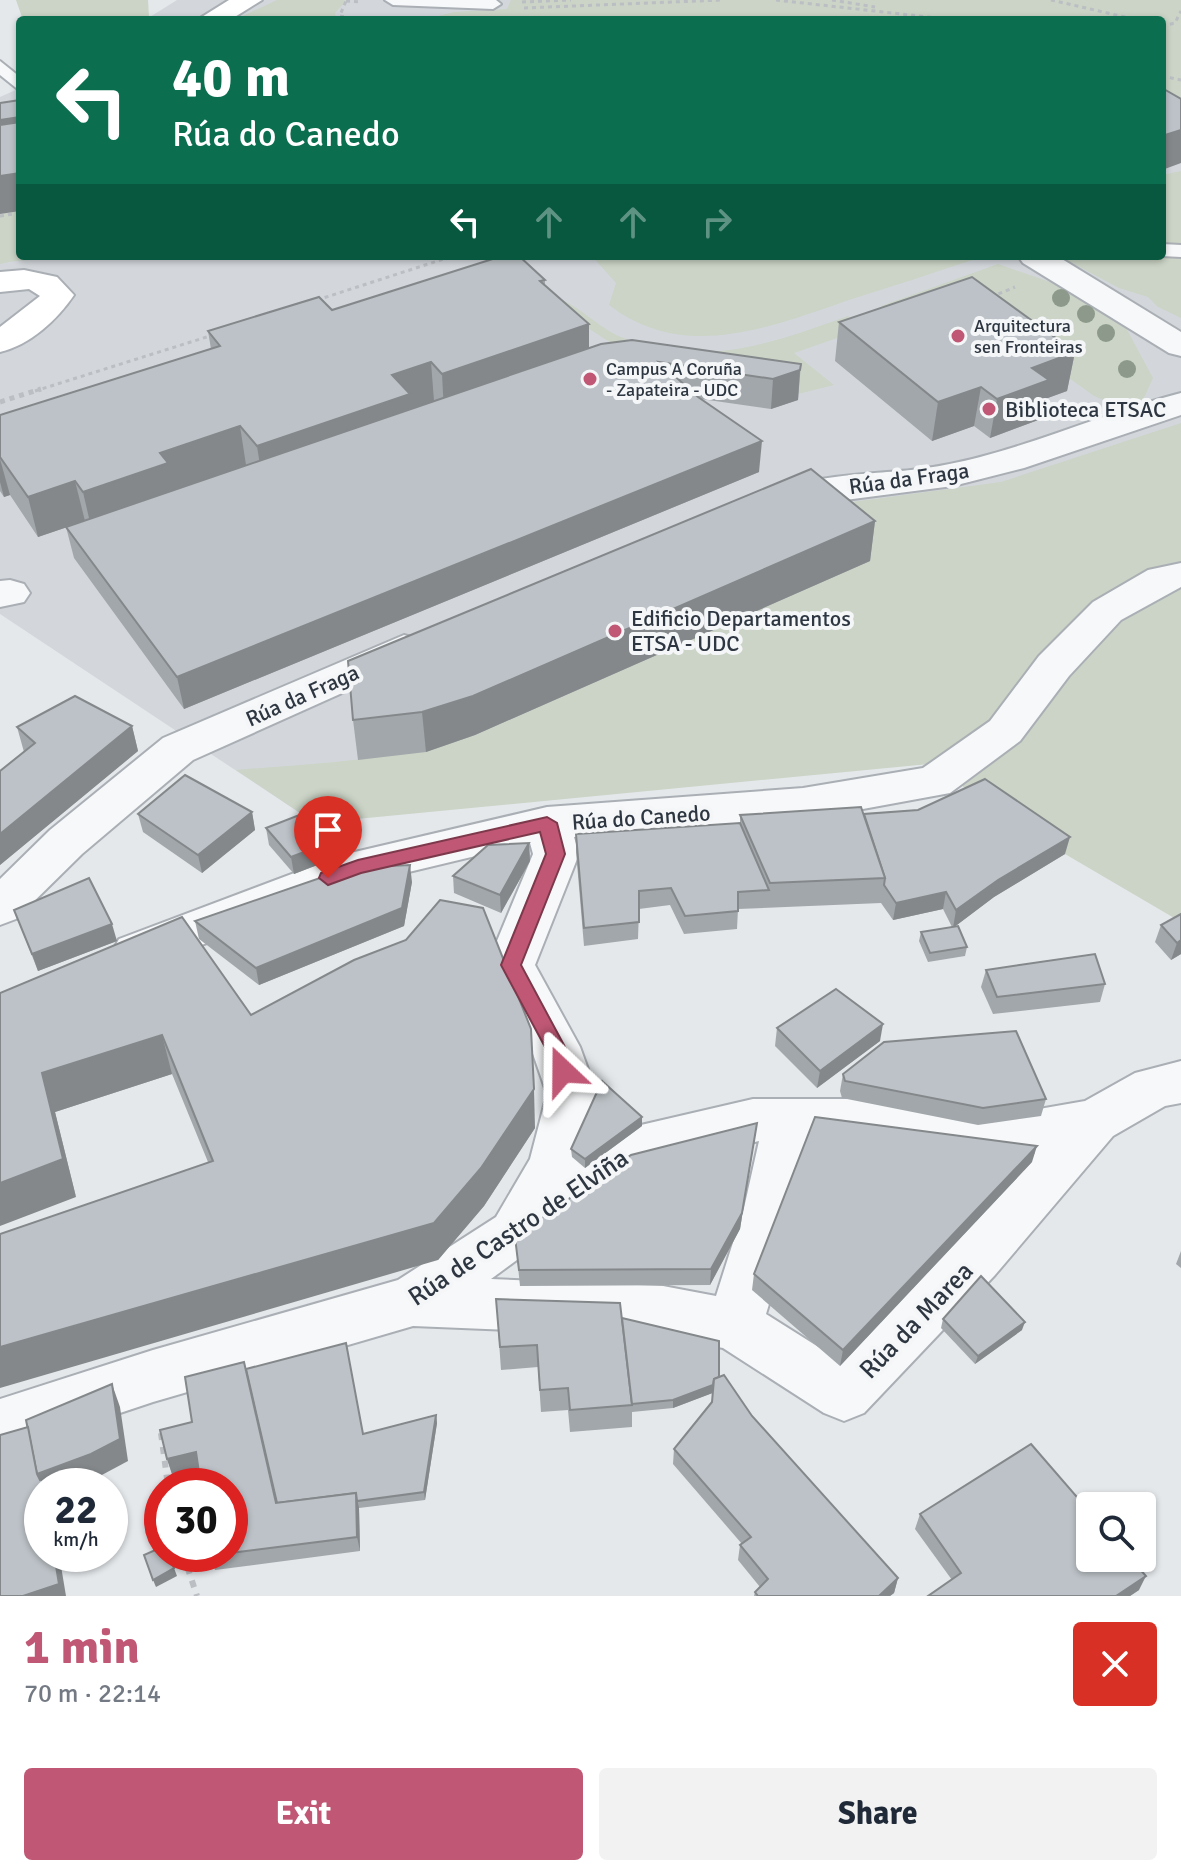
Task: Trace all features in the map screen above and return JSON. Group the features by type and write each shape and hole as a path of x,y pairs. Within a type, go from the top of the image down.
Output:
{"street":[{"path":"218,16 249,0"},
{"path":"1030,269 1142,322 1180,348"},
{"path":"0,282 35,279 48,283 58,295 46,311 0,342"},
{"name":"Rúa da Fraga","path":"746,517 808,492 950,476 1030,454 1167,408 1172,378 1142,322"},
{"name":"Rúa do Canedo","path":"104,964 358,867 547,823 803,804 935,782 1005,731 1054,666 1107,611 1162,579 1181,575"},
{"name":"Rúa da Fraga","path":"0,907 66,842 178,749 436,635"},
{"path":"510,1237 555,1165 572,1094 555,1047 511,965 556,854 547,823"},
{"path":"1095,1121 1172,1073"},
{"name":"Rúa de Castro de Elviña","path":"0,1426 153,1376 413,1301 510,1237 628,1150 753,1120 857,1120 987,1140 1095,1121"},
{"path":"735,1325 771,1208 789,1120"},
{"name":"Rúa da Marea","path":"413,1301 663,1311 735,1325 844,1394 976,1258 1095,1121"}],"lane":[{"path":"393,0 493,4"},
{"path":"0,66 16,97"}],"path":[{"path":"347,0 362,2"},
{"path":"493,4 571,0"},
{"path":"521,8 722,0"},
{"path":"776,0 922,16"},
{"path":"832,0 931,16"},
{"path":"1051,0 1121,16"},
{"path":"1175,23 1181,11"},
{"path":"1166,24 1181,26"},
{"path":"304,305 441,260"},
{"path":"985,299 1030,269"},
{"path":"0,402 214,334"},
{"path":"153,1376 166,1468"},
{"path":"189,1572 197,1596"}],"shaded area":[{"name":"Campus A Coruña - Zapateira - UDC","path":"177,0 1181,0 1181,501 315,823 0,614 0,97 16,90 16,260 1166,260 1166,16 151,16"}],"green space":[{"path":"16,0 148,0 149,16 22,16"},
{"path":"277,0 346,1 336,16 243,16"},
{"path":"511,0 1181,0 1181,121 1166,118 1166,16 438,16 507,9"},
{"path":"1181,171 1181,243 1166,244 1166,174"},
{"path":"16,212 16,260 23,260 0,264 0,214"},
{"path":"1181,252 1181,318 1158,307 1148,297 1119,288 1066,260 1166,260 1166,255"},
{"path":"596,260 972,260 789,320 728,334 697,336 667,332 638,323 609,305 616,283"},
{"path":"998,264 1076,291 1125,326 1153,378 1142,402 1120,407 1094,396 969,306 897,317 881,306"},
{"path":"559,299 621,337 651,347 680,351 736,349 848,316 863,329 794,353 834,385 798,394 631,351 608,341 574,319"},
{"path":"1181,423 1181,922 1065,854 929,764 315,823 236,770 386,756 475,735 869,561 807,508 1001,482"}],"building":[{"path":"1166,90 1181,99 1181,130 1166,135"},
{"path":"16,101 16,118 0,120 0,103"},
{"path":"16,123 16,174 0,176 0,125"},
{"path":"489,260 523,260 545,280 540,281 589,324 442,374 431,362 392,375 410,394 257,446 240,426 160,453 168,463 83,492 75,481 28,497 0,457 0,415 220,346 208,331 319,297 332,310"},
{"path":"972,277 1075,352 1032,368 1049,380 997,399 981,387 938,402 839,322"},
{"path":"632,340 801,364 800,370 773,379 659,362 698,397 762,441 177,677 66,527 601,344"},
{"path":"811,469 875,521 473,696 422,712 353,720 348,661"},
{"path":"75,696 132,726 0,834 0,771 35,743 17,727"},
{"path":"185,775 252,812 198,855 138,814"},
{"path":"985,779 1070,837 998,880 956,910 946,892 896,903 884,885 885,878 864,814 918,810"},
{"path":"861,807 885,878 770,883 740,815"},
{"path":"312,810 349,835 291,857 266,828"},
{"path":"740,823 769,890 738,892 738,911 685,916 671,888 639,891 639,922 584,928 576,834"},
{"path":"529,843 500,895 453,876 488,845"},
{"path":"410,865 402,908 256,968 195,921 349,868"},
{"path":"89,878 112,924 32,954 14,910"},
{"path":"440,900 483,908 531,1029 534,1089 481,1168 434,1223 0,1347 0,1234 213,1161 162,1035 42,1073 63,1159 0,1183 0,993 182,917 251,1015 354,960 406,940"},
{"path":"1181,914 1181,940 1177,943 1161,925"},
{"path":"958,926 967,947 930,953 921,932"},
{"path":"1095,954 1105,984 997,997 986,970"},
{"path":"836,989 883,1024 820,1071 777,1028"},
{"path":"1016,1031 1046,1099 983,1108 845,1081 843,1074 884,1042"},
{"path":"602,1081 642,1117 585,1159 571,1149"},
{"path":"815,1117 1037,1146 843,1350 754,1274"},
{"path":"757,1123 742,1213 711,1269 519,1270 515,1237 631,1155"},
{"path":"981,1276 1025,1322 978,1356 943,1319"},
{"path":"496,1299 620,1303 632,1405 570,1410 568,1388 540,1390 537,1345 500,1347"},
{"path":"622,1318 719,1341 719,1377 714,1379 713,1385 673,1400 632,1404"},
{"path":"346,1343 363,1434 436,1415 424,1492 357,1501 356,1493 277,1503 246,1369"},
{"path":"244,1362 276,1503 356,1493 357,1537 248,1551 248,1468 198,1468 196,1452 167,1459 160,1430 192,1422 185,1377"},
{"path":"724,1375 752,1416 898,1578 879,1596 758,1596 755,1592 768,1579 740,1545 751,1537 674,1449 712,1402 714,1379"},
{"path":"112,1384 120,1439 53,1468 36,1468 26,1420"},
{"path":"28,1427 36,1468 24,1468 24,1572 57,1572 59,1584 23,1596 0,1596 0,1435"},
{"path":"1031,1444 1076,1496 1076,1572 1142,1572 1146,1576 1116,1596 928,1596 961,1573 920,1514"},
{"path":"150,1572 167,1572 153,1580"}],"place":[{"name":"Arquitectura sen Fronteiras","path":"958,336"},
{"name":"Campus A Coruña - Zapateira - UDC","path":"590,379"},
{"name":"Biblioteca ETSAC","path":"989,409"},
{"name":"Edificio Departamentos ETSA - UDC","path":"615,631"}],"route":[{"path":"328,878 358,867 547,823 556,854 535,899 511,965 555,1047 563,1071"}]}
